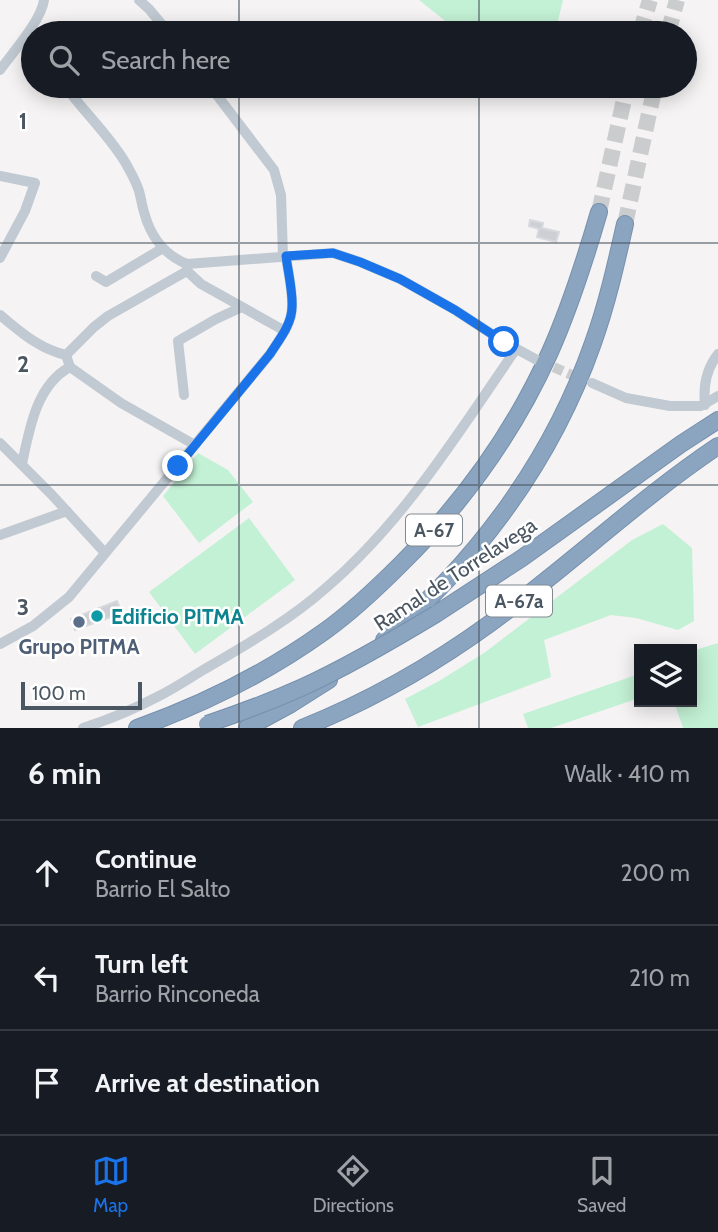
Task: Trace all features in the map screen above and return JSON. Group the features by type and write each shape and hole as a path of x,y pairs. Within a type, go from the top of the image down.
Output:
{"highway":[{"name":"A-67","path":"137,728 239,684 325,631 389,577 443,520 498,448 541,372 574,293 598,212"},
{"name":"A-67","path":"247,728 318,688 386,639 454,574 501,518 538,462 593,344 625,224"},
{"name":"Ramal de Torrelavega","path":"201,726 278,698 377,649 522,558 718,420"},
{"name":"A-67a","path":"302,728 369,698 451,651 718,446"}],"street":[{"path":"37,21 44,0"},
{"path":"139,0 159,21"},
{"path":"0,70 21,45"},
{"path":"77,98 124,161 139,191 144,215 153,235 163,248 187,267 201,284 285,331"},
{"path":"0,644 33,626 69,597 270,354 285,331 292,307 281,195 274,170 219,98"},
{"path":"0,176 35,183 0,258"},
{"path":"96,276 106,282 163,248"},
{"path":"66,355 108,316 187,267 333,253 411,285 537,360"},
{"path":"184,395 178,341 242,307"},
{"path":"0,315 30,340 50,352 66,355"},
{"path":"83,728 136,707 173,688 249,643 327,588 365,551 409,500 445,453 516,349"},
{"path":"705,405 708,372 718,354"},
{"path":"66,355 69,368 121,403 195,445"},
{"path":"22,464 29,428 37,407 47,389 69,368"},
{"path":"592,383 617,394 649,403 695,407 705,405 718,396"},
{"path":"0,443 105,553"},
{"path":"0,535 67,511"}],"green space":[{"path":"419,0 563,0 558,21 445,21"},
{"path":"198,453 228,470 253,502 199,543 163,496"},
{"path":"249,518 295,580 195,654 149,592"},
{"path":"663,524 692,548 694,621 678,630 636,618 611,615 544,640 551,677 418,727 405,699 484,653 632,540"},
{"path":"718,643 718,728 683,728 676,707 697,707 697,649"},
{"path":"634,676 634,700 551,728 528,728 523,714"}],"building":[{"path":"530,220 543,223 542,228 559,232 556,242 537,237 539,229 529,226"},
{"name":"Edificio PITMA","path":"117,601 122,613 75,630 71,619"}],"tunnel":[{"path":"644,21 650,0"},
{"path":"671,21 677,0"},
{"path":"599,212 624,98"},
{"path":"625,224 652,98"},
{"path":"540,361 583,380"}],"place":[{"name":"Edificio PITMA","path":"97,616"},
{"name":"Grupo PITMA","path":"79,622"}],"route":[{"path":"178,466 282,336 292,307 286,256 333,253 360,262 400,279 504,342"}]}
